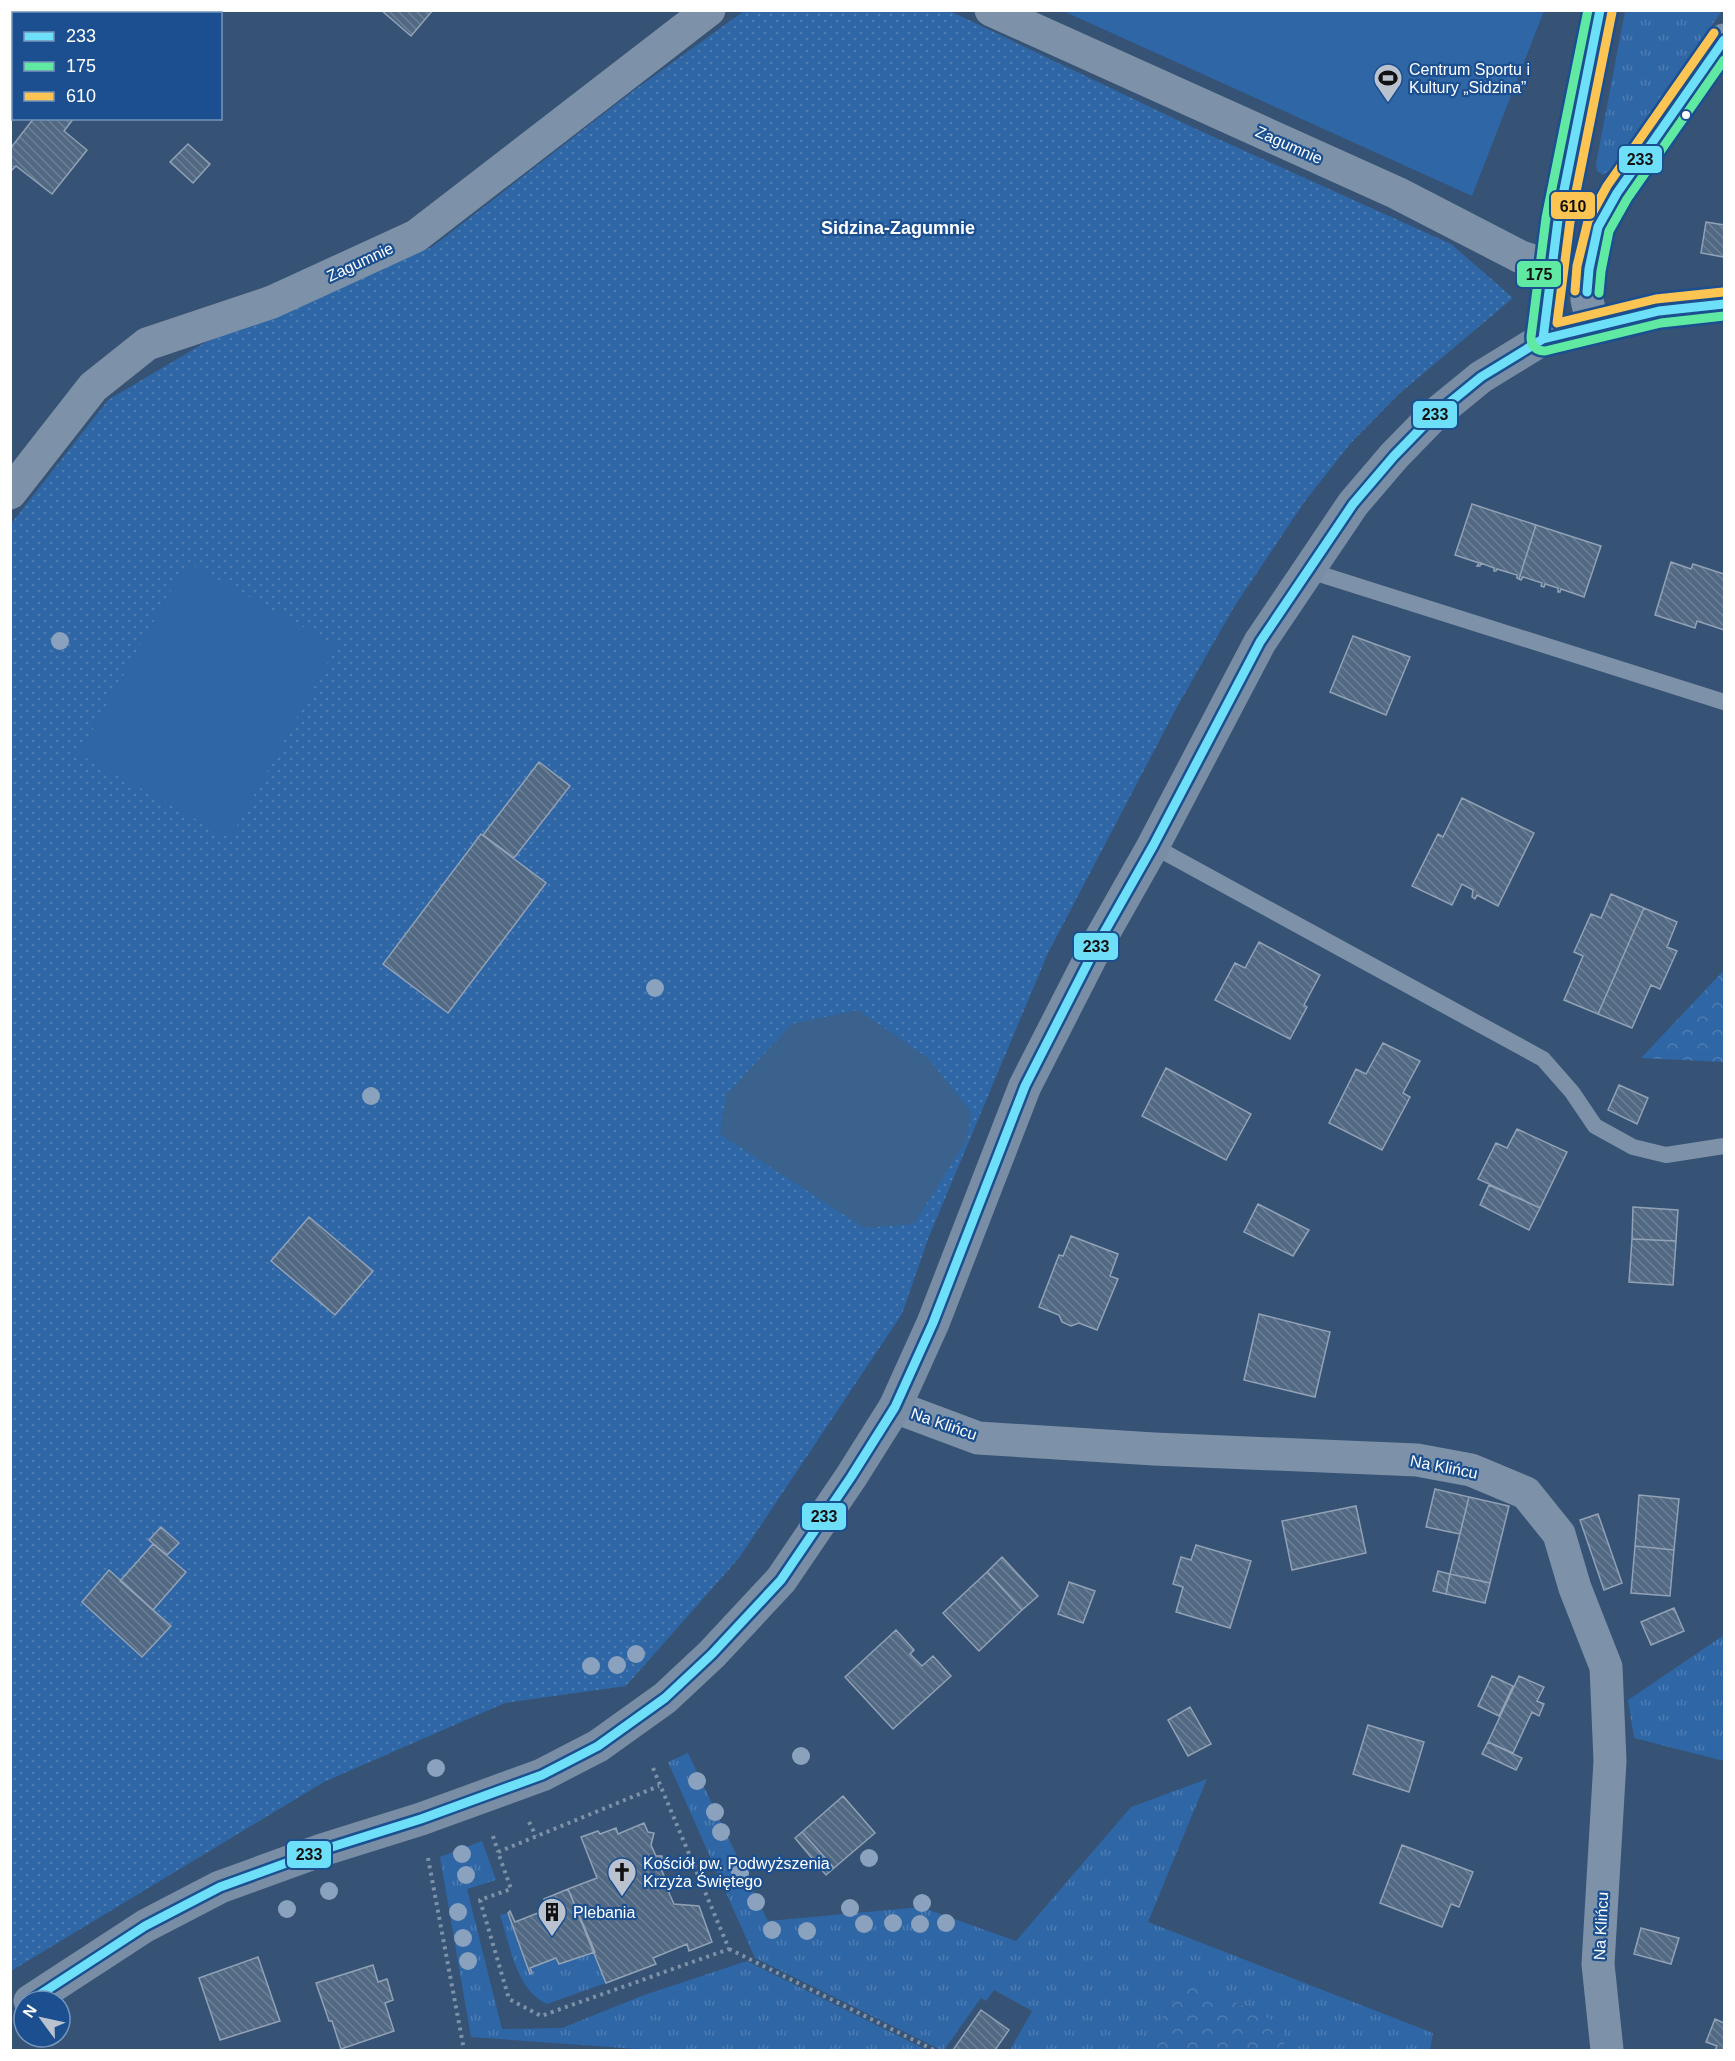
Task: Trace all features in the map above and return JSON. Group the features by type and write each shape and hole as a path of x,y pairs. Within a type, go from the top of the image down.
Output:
{"street":[{"name":"Zagumnie","path":"10,493 93,387 147,344 273,302 416,236 709,10"},
{"name":"Zagumnie","path":"991,10 1397,193 1521,257 1552,267 1588,269"},
{"path":"1543,339 1563,197 1600,10"},
{"path":"1593,327 1587,300 1588,269 1598,227 1617,193 1725,40"},
{"path":"48,1989 145,1926 220,1887 322,1850 421,1819 542,1775 598,1746 665,1698 712,1654 782,1580 895,1407 933,1323 1025,1086 1097,945 1153,846 1260,642 1353,504 1394,456 1432,417 1481,377 1543,339 1659,311 1725,304"},
{"name":"Na Klińcu","path":"895,1407 978,1438 1154,1449 1417,1460 1471,1470 1526,1493 1559,1534 1575,1588 1606,1667 1610,1761 1598,1964 1607,2050"}],"lane":[{"path":"1307,570 1725,702"},
{"path":"1153,846 1543,1059 1572,1092 1595,1126 1633,1147 1666,1155 1725,1146"}],"path":[{"path":"653,1768 729,1949 933,2050"},
{"path":"498,1852 659,1786"},
{"path":"421,1819 464,2050"},
{"path":"529,1822 536,1836"},
{"path":"493,1836 511,1889 480,1900 509,1999 541,2016 729,1949"}],"green space":[{"name":"Centrum Sportu i Kultury „Sidzina”","path":"1544,10 1472,196 1063,11"},
{"path":"744,11 950,11 1192,127 1451,244 1513,298 1400,393 1350,444 1305,501 1234,607 1177,707 1048,953 928,1239 902,1314 739,1558 626,1686 505,1703 324,1782 11,1971 10,525 108,400 206,342 432,247 633,91"},
{"path":"1625,11 1722,11 1610,170 1603,175 1597,171 1596,164"},
{"path":"187,562 337,646 230,838 79,754"},
{"path":"1724,970 1724,1062 1641,1058"},
{"path":"1724,1635 1724,1761 1634,1738 1628,1700"},
{"path":"688,1753 768,1921 921,1907 1016,1941 1131,1807 1207,1779 1148,1922 1433,2033 1430,2050 1285,2050 1283,2026 1188,1979 1143,2050 1010,2050 1032,2011 994,1990 986,2001 981,1998 944,2050 941,2050 755,1958 668,1762"},
{"path":"482,1841 496,1880 467,1889 502,2029 562,2028 644,1995 747,1961 927,2050 652,2050 471,2037 440,1857"},
{"path":"508,1913 530,1974 532,1972 530,1968 556,1958 559,1964 595,1952 606,1983 547,2004 536,1997 521,1978 511,1953 500,1915"},
{"path":"1188,1979 1283,2026 1285,2050 1143,2050"}],"shaded area":[{"path":"858,1010 928,1058 971,1112 967,1139 914,1224 864,1228 720,1134 726,1095 792,1024"}],"building":[{"path":"381,10 433,10 411,36"},
{"path":"32,120 72,120 64,131 87,150 52,194 16,166 10,172 10,149"},
{"path":"188,144 210,164 193,183 170,162"},
{"path":"1706,222 1724,225 1724,257 1701,253"},
{"path":"1472,504 1536,525 1519,579 1517,575 1497,569 1494,571 1494,568 1481,563 1477,566 1479,563 1455,555"},
{"path":"1536,525 1601,546 1584,597 1561,589 1558,592 1558,588 1545,584 1544,587 1541,586 1542,583 1523,577 1519,579"},
{"path":"1671,562 1691,569 1693,564 1724,574 1724,630 1697,621 1695,628 1655,615"},
{"path":"1353,636 1410,657 1386,715 1330,692"},
{"path":"539,762 570,786 514,858 483,835"},
{"path":"1462,798 1534,833 1498,906 1477,895 1475,899 1472,897 1473,890 1462,884 1452,905 1412,886 1438,834 1443,837"},
{"path":"481,834 546,883 448,1013 383,964"},
{"path":"1611,894 1644,908 1598,1014 1564,1000 1583,956 1574,952 1591,914 1601,918"},
{"path":"1644,908 1677,922 1667,947 1677,951 1660,989 1651,985 1632,1028 1598,1014"},
{"path":"1259,942 1320,975 1304,1005 1307,1007 1290,1039 1215,1000 1235,963 1245,968"},
{"path":"1383,1043 1420,1061 1403,1093 1410,1097 1382,1150 1329,1123 1356,1069 1366,1074"},
{"path":"1166,1068 1251,1114 1226,1160 1142,1116"},
{"path":"1619,1085 1648,1098 1637,1124 1608,1110"},
{"path":"1517,1129 1567,1152 1540,1208 1478,1179 1496,1143 1507,1148"},
{"path":"1489,1185 1540,1208 1529,1230 1480,1205"},
{"path":"1258,1204 1309,1230 1293,1256 1244,1232"},
{"path":"1633,1207 1678,1210 1676,1241 1632,1239"},
{"path":"309,1217 373,1271 335,1315 271,1261"},
{"path":"1071,1236 1118,1254 1110,1276 1118,1279 1097,1330 1079,1323 1071,1326 1062,1322 1059,1315 1039,1307 1059,1255 1063,1256"},
{"path":"1632,1239 1676,1241 1673,1285 1629,1282"},
{"path":"1259,1314 1330,1332 1315,1397 1244,1380"},
{"path":"1435,1489 1469,1497 1460,1534 1426,1527"},
{"path":"1639,1495 1679,1499 1674,1550 1635,1546"},
{"path":"1469,1497 1509,1506 1490,1583 1450,1574"},
{"path":"1356,1506 1366,1553 1292,1570 1282,1521"},
{"path":"1598,1514 1622,1583 1604,1590 1580,1520"},
{"path":"161,1527 179,1543 167,1555 149,1540"},
{"path":"153,1544 186,1572 153,1610 120,1581"},
{"path":"1196,1545 1251,1561 1230,1628 1176,1612 1183,1587 1173,1584 1181,1557 1191,1560"},
{"path":"1635,1546 1674,1550 1670,1596 1631,1593"},
{"path":"1002,1557 1038,1596 1022,1610 987,1572"},
{"path":"109,1570 171,1626 142,1657 82,1602"},
{"path":"1438,1571 1450,1574 1446,1594 1433,1591"},
{"path":"987,1572 1022,1610 979,1651 943,1613"},
{"path":"1450,1574 1490,1583 1485,1603 1446,1594"},
{"path":"1069,1582 1095,1591 1083,1623 1058,1614"},
{"path":"1674,1608 1684,1631 1651,1645 1641,1622"},
{"path":"896,1630 914,1650 910,1654 922,1666 933,1656 951,1676 893,1729 845,1677"},
{"path":"1492,1676 1513,1686 1499,1716 1478,1706"},
{"path":"1519,1676 1544,1687 1537,1701 1544,1704 1539,1716 1532,1712 1513,1753 1488,1742"},
{"path":"1190,1707 1211,1744 1188,1756 1168,1720"},
{"path":"1368,1725 1424,1742 1409,1792 1353,1774"},
{"path":"1488,1742 1522,1758 1516,1770 1482,1754"},
{"path":"843,1796 875,1833 834,1868 802,1832"},
{"name":"Kościół pw. Podwyższenia Krzyża Świętego","path":"644,1823 648,1832 654,1833 651,1845 656,1856 662,1856 661,1869 666,1880 672,1881 669,1893 674,1904 699,1906 712,1942 689,1951 687,1944 653,1958 656,1964 606,1983 568,1889 597,1878 581,1837 598,1831 600,1834 616,1828 618,1834"},
{"path":"802,1832 834,1868 826,1875 795,1838"},
{"path":"1402,1845 1473,1872 1459,1907 1451,1904 1442,1927 1380,1903"},
{"name":"Plebania","path":"568,1889 595,1952 559,1964 556,1958 530,1968 532,1973 530,1974 508,1913 510,1911 515,1922 548,1909 544,1899"},
{"path":"1641,1928 1679,1938 1671,1964 1634,1954"},
{"path":"258,1957 280,2021 220,2040 199,1978"},
{"path":"373,1965 378,1982 387,1979 393,2000 385,2003 394,2031 341,2049 316,1983"},
{"path":"981,2010 1009,2030 995,2050 953,2050"},
{"path":"1715,2019 1724,2023 1724,2050 1715,2050 1717,2046 1706,2042"}],"transit line":[{"name":"175","path":"1588,10 1546,218 1532,343 1537,349 1545,351 1661,323 1724,316"},
{"name":"233","path":"1543,339 1558,220 1600,10"},
{"name":"610","path":"1612,12 1570,222 1557,323 1656,299 1723,292"},
{"name":"610","path":"1575,291 1577,266 1588,221 1607,186 1714,33"},
{"name":"233","path":"1587,292 1589,269 1598,227 1617,193 1724,40"},
{"name":"175","path":"1599,293 1609,231 1627,199 1724,60"},
{"name":"233","path":"48,1989 145,1926 220,1887 322,1850 421,1819 542,1775 598,1746 665,1698 712,1654 781,1580 895,1407 933,1323 1025,1086 1097,945 1153,846 1260,642 1353,504 1394,456 1432,417 1481,377 1543,339 1659,311 1724,304"}],"place":[{"name":"Centrum Sportu i Kultury „Sidzina”","path":"1388,104"},
{"name":"Kościół pw. Podwyższenia Krzyża Świętego","path":"622,1898"},
{"name":"Plebania","path":"552,1938"}],"district":[{"name":"Sidzina-Zagumnie","path":"898,228"}]}
